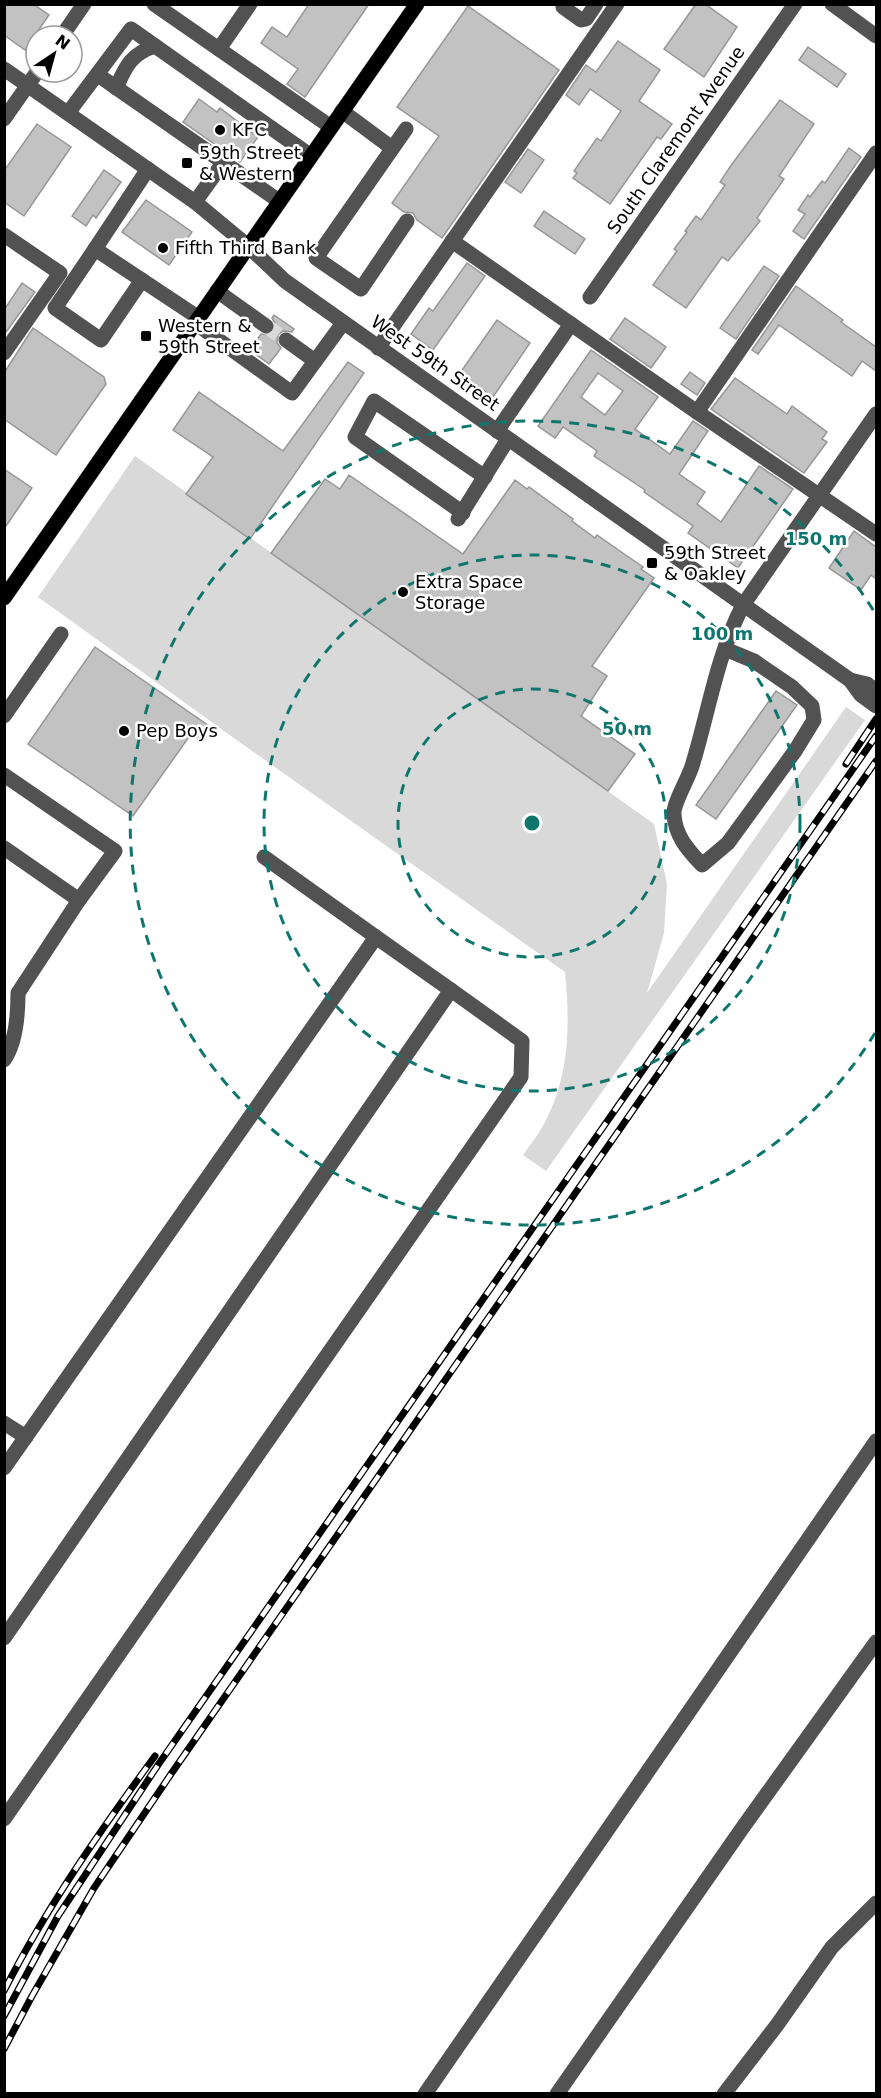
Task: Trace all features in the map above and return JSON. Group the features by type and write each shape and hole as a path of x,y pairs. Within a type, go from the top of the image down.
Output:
{"main road":[{"path":"4,598 417,4"}],"street":[{"path":"70,24 84,4"},
{"path":"154,4 331,127"},
{"path":"219,49 250,4"},
{"path":"559,5 581,20 586,19 596,4"},
{"path":"378,348 617,4"},
{"name":"South Claremont Avenue","path":"590,297 795,4"},
{"path":"832,4 876,36"},
{"path":"68,113 131,29 311,156"},
{"path":"116,88 132,59 141,51 155,46"},
{"name":"West 59th Street","path":"4,69 195,202 248,246 285,281 850,680 861,695 876,698"},
{"path":"98,75 279,201"},
{"path":"4,119 28,85"},
{"path":"342,111 392,148"},
{"path":"406,129 316,258 361,289 407,221"},
{"path":"697,412 876,153"},
{"path":"195,202 223,163"},
{"path":"142,280 101,340 55,308 148,169"},
{"path":"4,235 60,273 4,354"},
{"path":"452,241 876,534"},
{"path":"95,249 197,320 292,393 343,322"},
{"path":"217,291 266,326"},
{"path":"485,477 374,401 355,437 461,516 485,477 502,435 571,324"},
{"path":"286,340 315,361"},
{"path":"725,649 754,661 792,687 812,706 814,720 795,751 728,843 702,865 682,844 674,813 693,765 712,689 732,626 743,605 876,414"},
{"path":"4,716 61,634"},
{"path":"4,775 115,851 11,989 18,1008 10,1052 4,1059"},
{"path":"4,849 79,900"},
{"path":"4,1819 521,1077 522,1041 264,857"},
{"path":"4,1468 376,936"},
{"path":"4,1638 451,990"},
{"path":"4,1423 26,1437"},
{"path":"425,2094 876,1441"},
{"path":"557,2094 741,1830 876,1642"},
{"path":"724,2094 777,2025 832,1947 876,1903"}],"shaded area":[{"path":"135,456 654,824 667,884 664,933 647,993 846,707 865,720 546,1171 523,1155 546,1120 560,1084 568,1029 565,972 38,597"}],"building":[{"path":"4,4 33,4 49,15 43,24 24,24 24,49 4,35"},
{"path":"309,4 369,4 305,97 287,84 298,69 261,43 272,27 287,37"},
{"path":"696,4 705,4 737,27 704,77 664,49"},
{"path":"468,6 559,70 442,238 417,220 413,213 404,212 392,203 439,136 397,107"},
{"path":"618,41 660,70 639,101 672,124 661,139 657,137 610,204 573,178 577,173 574,171 597,138 601,141 621,111 590,89 579,105 566,95 586,65 596,72"},
{"path":"808,47 846,74 837,87 799,60"},
{"name":"KFC","path":"199,99 217,112 220,108 258,137 240,162 183,122"},
{"path":"780,100 814,124 779,176 784,179 757,218 760,221 728,261 722,257 686,308 653,285 677,251 674,249 687,232 685,231 696,216 701,220 725,185 720,182"},
{"path":"37,124 71,147 24,216 4,202 4,171"},
{"path":"849,148 861,157 804,239 793,231 805,214 798,210 808,195 810,197 822,181 825,183"},
{"path":"528,149 544,160 521,193 505,182"},
{"path":"104,170 121,182 96,218 93,215 86,226 72,216"},
{"name":"Fifth Third Bank","path":"146,200 192,232 169,265 122,232"},
{"path":"544,211 585,239 575,254 534,226"},
{"path":"467,263 485,276 433,350 411,334 429,308 433,311"},
{"path":"764,266 779,276 736,339 720,328"},
{"path":"22,283 35,292 4,335 4,310"},
{"path":"796,286 876,347 876,371 862,361 852,376 779,325 758,354 752,350"},
{"path":"274,315 294,329 292,332 283,331 278,335 277,343 281,348 269,364 250,350 261,334 269,335 274,331 275,323 272,318"},
{"path":"625,318 666,347 651,368 610,339"},
{"path":"497,320 530,343 493,397 460,373"},
{"path":"33,328 104,377 106,384 56,455 4,419 4,373"},
{"path":"591,350 658,397 635,429 670,454 693,421 708,431 679,474 705,492 697,504 721,522 759,466 793,489 738,568 688,533 693,526 594,456 597,451 563,427 555,438 538,426","holes":["598,373 623,391 605,415 581,397"]},
{"path":"348,362 364,373 250,539 186,494 213,457 173,430 199,392 283,451"},
{"path":"690,372 705,383 697,395 681,384"},
{"path":"735,378 787,414 792,406 827,432 822,439 827,442 804,473 711,409"},
{"path":"4,469 32,488 4,529"},
{"name":"Extra Space Storage","path":"349,475 463,554 515,480 527,489 529,487 595,538 597,535 643,567 641,569 654,578 592,666 607,676 581,716 635,754 608,791 271,553 325,479 340,489"},
{"path":"854,531 876,547 876,579 871,575 861,590 829,568"},
{"name":"Pep Boys","path":"95,647 212,728 203,742 191,734 133,816 28,744"},
{"path":"776,691 797,705 716,819 696,805"}],"tunnel":[{"path":"266,326 286,340"}],"railway":[{"path":"846,764 876,719"},
{"path":"4,2016 58,1916 158,1765 876,736"},
{"path":"4,2049 94,1888 171,1774 876,761"},
{"path":"4,1991 20,1960 75,1870 155,1756"}],"place":[{"name":"KFC","path":"220,130"},
{"name":"59th Street & Western","path":"187,163"},
{"name":"Fifth Third Bank","path":"163,248"},
{"name":"Western & 59th Street","path":"146,336"},
{"name":"59th Street & Oakley","path":"652,563"},
{"name":"Extra Space Storage","path":"403,592"},
{"name":"Pep Boys","path":"124,731"}]}
